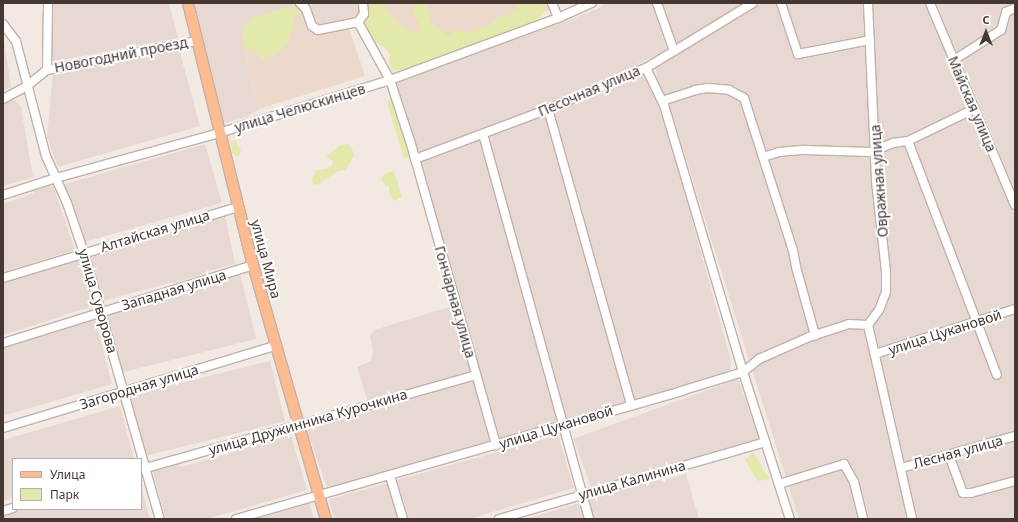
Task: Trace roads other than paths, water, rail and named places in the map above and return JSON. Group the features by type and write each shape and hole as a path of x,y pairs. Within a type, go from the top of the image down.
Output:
{"main road":[{"name":"улица Мира","path":"188,3 196,41 253,265 298,426 326,519"}],"street":[{"path":"3,99 27,86 47,70 48,3"},
{"path":"300,3 306,9 312,26 318,30 358,22 364,14 363,3"},
{"path":"552,3 558,18"},
{"name":"улица Челюскинцев","path":"3,195 56,178 219,133 390,80 558,18 592,3"},
{"path":"657,3 674,51"},
{"name":"Песочная улица","path":"415,159 548,110 646,68 753,3"},
{"path":"781,3 798,54 870,40"},
{"name":"Овражная улица","path":"868,3 876,150 876,181 886,271 886,292 879,310 868,325"},
{"name":"Майская улица","path":"930,3 1015,205"},
{"path":"954,60 1001,30 1006,12 1015,8"},
{"name":"Гончарная улица","path":"358,22 390,80 415,159 496,445"},
{"name":"улица Суворова","path":"3,24 16,41 46,156 67,203 84,254 141,458"},
{"name":"Новогодний проезд","path":"47,70 196,41"},
{"path":"646,68 662,101 743,372 790,519"},
{"path":"662,101 695,90 708,88 729,90 744,98 793,251 815,335"},
{"path":"764,157 779,152 804,150 871,152 893,143 908,141 974,109"},
{"path":"548,110 631,405"},
{"path":"483,134 589,519"},
{"path":"908,141 997,374"},
{"name":"Алтайская улица","path":"3,278 238,206"},
{"name":"Западная улица","path":"3,343 253,265"},
{"name":"улица Цукановой","path":"876,354 1015,309"},
{"name":"улица Цукановой","path":"236,519 319,494 390,476 743,372 759,359 815,335 849,324 868,325"},
{"path":"868,325 876,354 912,519"},
{"name":"Загородная улица","path":"3,428 276,346"},
{"name":"улица Дружинника Курочкина","path":"144,468 476,375"},
{"name":"Лесная улица","path":"901,468 1015,436"},
{"name":"улица Калинина","path":"499,519 765,442"},
{"path":"949,455 963,493 971,493 1015,481"},
{"path":"779,484 844,464 854,482 863,519"},
{"name":"улица Суворова","path":"144,468 160,519"},
{"path":"390,476 403,519"}]}
